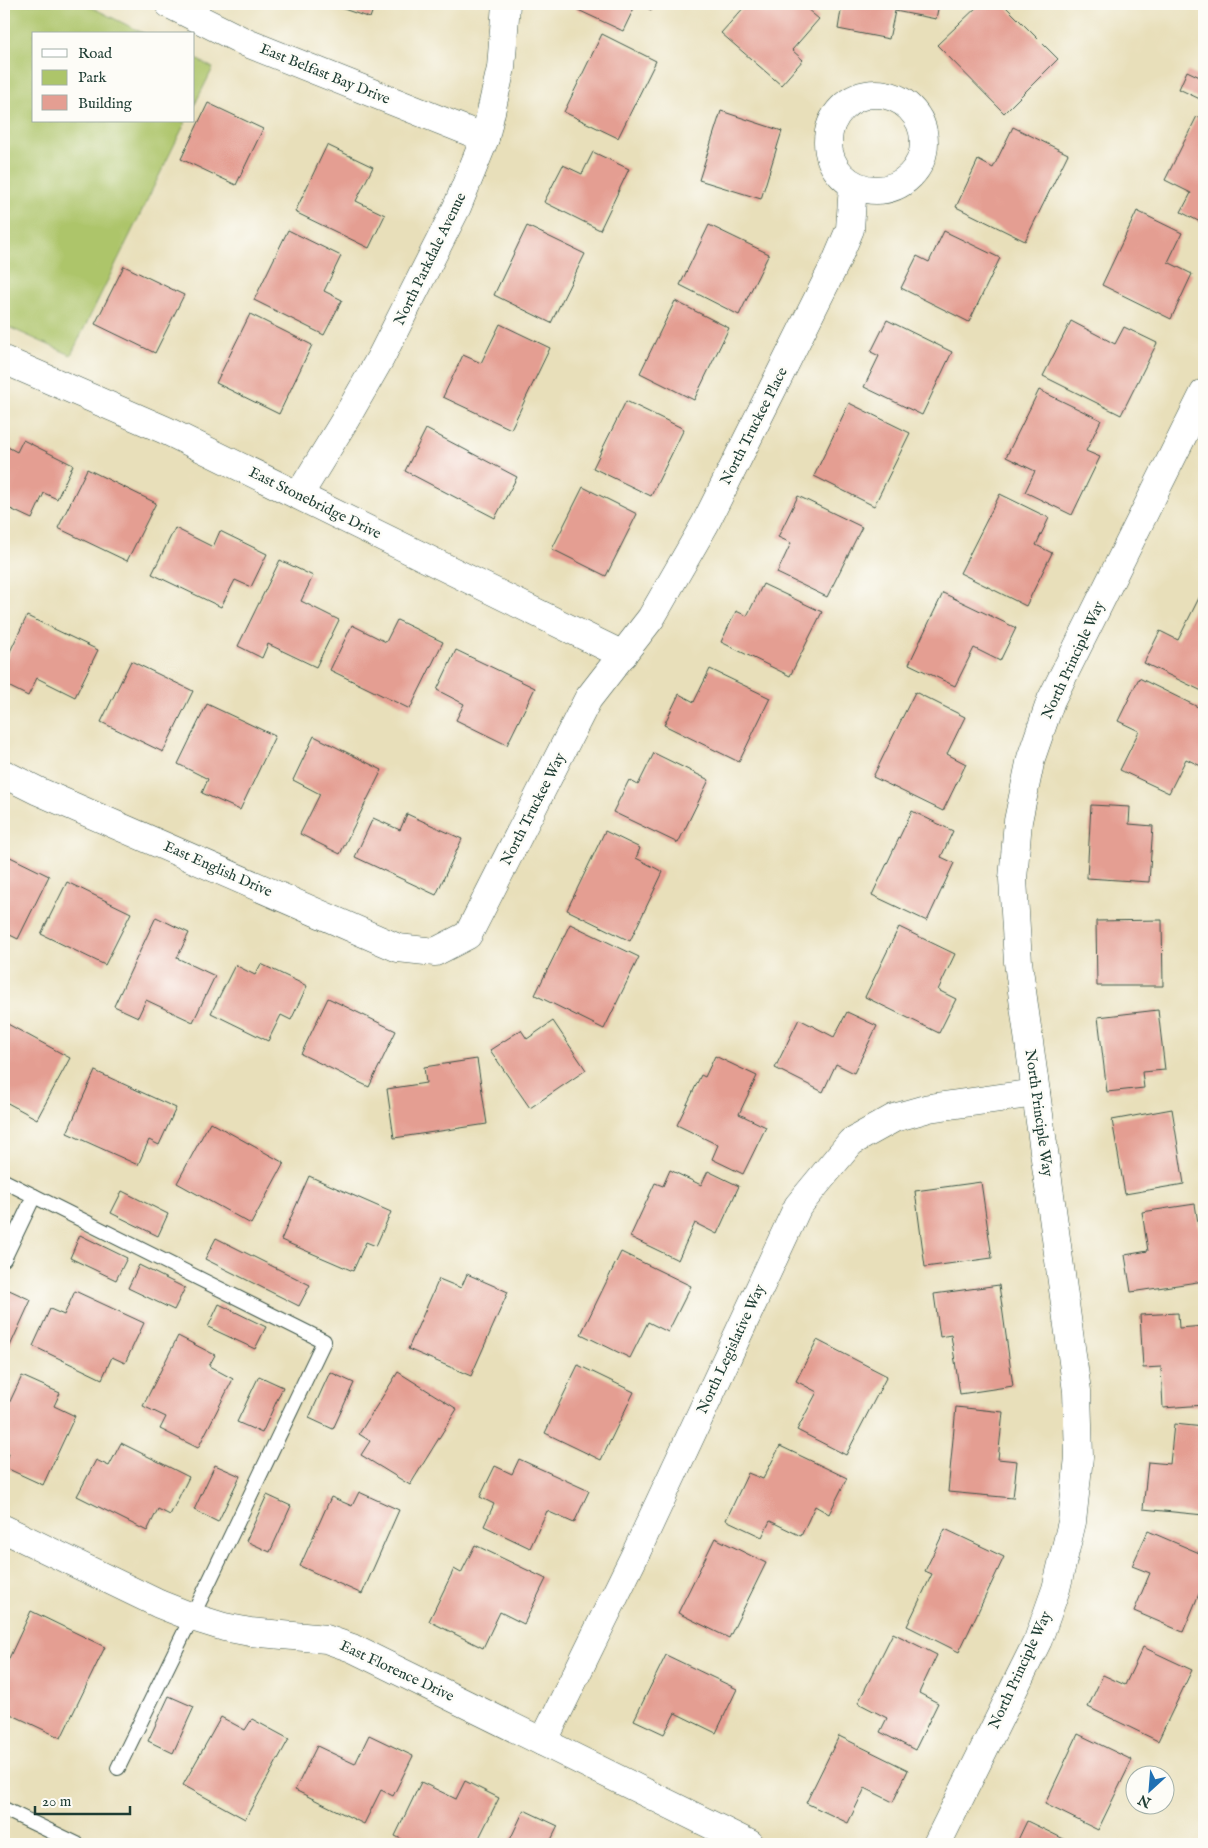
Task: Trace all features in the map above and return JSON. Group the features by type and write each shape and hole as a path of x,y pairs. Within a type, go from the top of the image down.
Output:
{"street":[{"name":"East Belfast Bay Drive","path":"169,4 247,42 484,138"},
{"name":"North Parkdale Avenue","path":"299,495 381,357 457,206 484,138 501,68 506,4"},
{"name":"North Truckee Place","path":"622,655 651,618 705,524 836,262 850,229 853,185"},
{"name":"East Stonebridge Drive","path":"4,360 164,430 622,655"},
{"name":"North Principle Way","path":"937,1844 1038,1640 1056,1589 1072,1522 1079,1457 1077,1392 1018,962 1013,879 1018,821 1031,758 1050,700 1204,393"},
{"name":"North Truckee Way","path":"435,952 468,936 588,699 622,655"},
{"name":"East English Drive","path":"4,774 38,791 398,948 435,952"},
{"name":"North Legislative Way","path":"543,1742 634,1557 798,1206 851,1142 894,1118 929,1108 1036,1093"},
{"name":"East Florence Drive","path":"4,1529 159,1604 192,1617 224,1627 250,1632 326,1639 352,1648 750,1844"}],"lane":[{"path":"4,1181 324,1340 118,1768"},
{"path":"4,1259 34,1196"},
{"path":"4,1809 77,1844"}],"green space":[{"path":"4,4 85,4 141,32 32,32 32,122 186,122 71,355 4,325"},
{"path":"195,59 213,68 195,104"}],"building":[{"path":"329,4 375,4 370,18"},
{"path":"579,4 636,4 623,31 576,9"},
{"path":"639,4 654,4 651,10"},
{"path":"747,4 801,4 819,19 792,50 803,60 781,85 721,33"},
{"path":"842,4 939,4 936,19 895,11 889,39 838,29"},
{"path":"980,4 1003,4 1058,59 1004,113 937,45"},
{"path":"602,34 656,61 618,138 564,112"},
{"path":"1187,71 1204,79 1204,101 1179,89"},
{"path":"208,103 263,129 236,185 181,159"},
{"path":"721,111 782,131 761,199 699,180"},
{"path":"1197,116 1204,120 1204,224 1181,212 1191,193 1165,180"},
{"path":"1013,127 1068,154 1025,241 956,207 978,160 993,168"},
{"path":"327,145 373,167 356,201 385,215 369,248 295,212"},
{"path":"593,152 629,169 600,230 544,202 563,165 582,174"},
{"path":"1137,211 1182,233 1168,262 1192,274 1171,319 1102,285"},
{"path":"709,225 769,254 739,315 680,285"},
{"path":"527,226 585,254 551,323 494,295"},
{"path":"288,230 341,256 324,291 342,300 324,335 254,300"},
{"path":"944,231 1000,258 969,322 901,288 917,256 929,262"},
{"path":"124,266 184,295 155,353 95,324"},
{"path":"675,301 729,328 694,400 640,373"},
{"path":"250,314 312,345 279,414 216,383"},
{"path":"887,320 952,352 922,415 864,387 879,356 871,352"},
{"path":"1071,321 1115,344 1124,327 1157,343 1121,415 1043,376"},
{"path":"500,324 550,348 511,429 443,397 463,355 481,363"},
{"path":"1039,390 1101,420 1086,451 1100,457 1072,515 1025,492 1035,471 1006,457"},
{"path":"626,401 684,429 651,496 593,468"},
{"path":"849,403 910,433 874,506 814,476"},
{"path":"426,429 517,477 495,518 405,471"},
{"path":"23,440 73,465 57,499 44,493 32,519 4,506 4,445 17,452"},
{"path":"87,469 156,503 127,561 58,528"},
{"path":"583,487 637,514 606,576 552,549"},
{"path":"1000,494 1049,518 1036,545 1052,553 1026,606 960,573"},
{"path":"798,496 862,527 827,597 777,573 791,543 778,537"},
{"path":"175,528 213,547 220,531 267,554 251,587 235,580 221,607 152,574"},
{"path":"280,560 313,576 301,601 339,620 316,667 268,644 262,658 238,646"},
{"path":"763,584 822,612 790,676 721,642 736,611 747,616"},
{"path":"943,593 1016,628 1000,661 974,648 955,686 909,664"},
{"path":"1201,594 1204,596 1204,692 1144,663 1160,631 1178,640"},
{"path":"27,616 98,650 75,697 37,678 28,696 4,684 4,664"},
{"path":"397,620 443,642 410,709 330,670 352,625 386,642"},
{"path":"456,650 535,688 507,745 456,720 464,704 437,690"},
{"path":"131,661 193,691 163,752 101,722"},
{"path":"710,669 770,698 739,762 664,725 679,694 694,702"},
{"path":"1139,678 1204,710 1204,758 1201,766 1186,759 1169,793 1120,770 1139,731 1118,721"},
{"path":"915,692 965,717 947,754 966,764 943,811 873,777"},
{"path":"207,704 275,736 240,810 202,793 208,779 178,764"},
{"path":"314,736 382,770 340,854 300,834 320,794 293,780"},
{"path":"654,753 709,780 678,843 613,812 629,780 638,785"},
{"path":"1091,805 1130,807 1129,824 1153,826 1149,882 1087,878"},
{"path":"912,811 953,831 941,857 954,863 927,921 872,895"},
{"path":"407,814 462,839 436,895 355,857 373,818 400,830"},
{"path":"605,831 640,848 636,858 663,872 630,941 567,910"},
{"path":"4,854 49,876 18,939 4,932"},
{"path":"67,882 131,913 105,965 41,934"},
{"path":"156,917 189,933 177,958 215,976 193,1022 146,1000 138,1017 114,1006"},
{"path":"1162,920 1163,986 1097,986 1096,921"},
{"path":"570,924 639,957 604,1029 535,995"},
{"path":"899,927 955,954 938,990 956,999 939,1033 865,997"},
{"path":"261,964 307,986 291,1020 281,1015 268,1041 211,1013 235,965 255,975"},
{"path":"328,998 396,1031 369,1087 301,1054"},
{"path":"1158,1010 1165,1070 1142,1072 1144,1088 1107,1092 1098,1017"},
{"path":"847,1012 877,1026 854,1073 836,1064 823,1092 775,1068 799,1019 834,1037"},
{"path":"553,1021 586,1070 530,1108 490,1050 521,1030 527,1039"},
{"path":"4,1022 70,1058 37,1119 4,1101"},
{"path":"715,1056 757,1076 739,1114 766,1127 743,1174 712,1159 718,1145 677,1125 701,1075 705,1077"},
{"path":"477,1059 487,1124 394,1138 387,1089 426,1083 424,1067"},
{"path":"95,1071 176,1108 159,1145 149,1140 138,1165 67,1133"},
{"path":"1172,1109 1184,1184 1125,1194 1112,1120"},
{"path":"210,1122 284,1163 251,1224 177,1183"},
{"path":"670,1170 701,1185 708,1171 739,1186 717,1234 695,1223 678,1260 630,1237 655,1183 663,1186"},
{"path":"309,1176 391,1212 376,1246 366,1242 353,1271 281,1240"},
{"path":"981,1182 992,1258 925,1267 915,1191"},
{"path":"122,1191 168,1214 158,1236 111,1213"},
{"path":"1195,1204 1204,1260 1204,1281 1131,1292 1125,1255 1148,1251 1142,1212"},
{"path":"80,1235 127,1258 116,1280 70,1258"},
{"path":"216,1238 310,1285 299,1306 205,1259"},
{"path":"621,1252 691,1286 668,1332 648,1322 630,1358 581,1334"},
{"path":"139,1265 185,1288 174,1310 128,1288"},
{"path":"467,1274 508,1292 471,1376 408,1349 439,1279 461,1288"},
{"path":"999,1285 1013,1386 960,1394 951,1335 940,1337 934,1294"},
{"path":"7,1289 31,1300 10,1346 4,1343 4,1295"},
{"path":"75,1291 144,1323 125,1363 112,1357 102,1379 33,1346 50,1309 64,1315"},
{"path":"219,1304 266,1327 255,1349 208,1327"},
{"path":"1178,1313 1179,1328 1204,1326 1204,1405 1163,1408 1161,1367 1143,1368 1140,1315"},
{"path":"178,1336 215,1355 209,1366 233,1379 198,1448 160,1429 166,1417 143,1406"},
{"path":"817,1340 887,1376 846,1455 797,1430 817,1392 796,1381"},
{"path":"578,1365 634,1392 601,1460 545,1433"},
{"path":"330,1372 354,1383 333,1429 309,1418"},
{"path":"398,1372 457,1409 410,1485 361,1455 370,1441 359,1434"},
{"path":"22,1376 60,1393 54,1406 75,1416 43,1485 4,1467 9,1454 4,1452 4,1414"},
{"path":"259,1376 283,1387 262,1433 237,1422"},
{"path":"956,1407 1003,1412 998,1459 1017,1461 1013,1498 948,1492"},
{"path":"1174,1424 1204,1427 1204,1515 1143,1509 1148,1462 1170,1464"},
{"path":"121,1443 189,1477 170,1515 158,1509 147,1531 77,1496 96,1460 109,1466"},
{"path":"780,1446 847,1478 829,1514 815,1506 801,1536 770,1521 762,1537 726,1520 748,1473 763,1479"},
{"path":"519,1459 589,1491 574,1523 547,1511 530,1548 484,1526 494,1504 480,1497 495,1466 512,1474"},
{"path":"215,1465 240,1476 218,1522 194,1510"},
{"path":"359,1492 399,1510 362,1594 300,1566 331,1497 352,1506"},
{"path":"267,1495 291,1506 270,1552 246,1541"},
{"path":"945,1529 1004,1557 959,1652 907,1626 932,1574 925,1571"},
{"path":"1148,1531 1204,1555 1204,1582 1183,1632 1134,1611 1150,1573 1132,1566"},
{"path":"715,1538 766,1563 729,1638 678,1613"},
{"path":"475,1545 546,1579 524,1624 500,1612 483,1648 429,1621 454,1569 461,1573"},
{"path":"31,1611 105,1647 61,1738 4,1711 4,1669"},
{"path":"893,1633 937,1655 919,1693 938,1703 915,1750 880,1732 887,1718 858,1703"},
{"path":"1143,1647 1192,1670 1158,1741 1088,1707 1103,1675 1125,1685"},
{"path":"666,1655 737,1689 716,1733 675,1713 664,1734 634,1720"},
{"path":"169,1696 194,1707 173,1753 148,1741"},
{"path":"221,1717 245,1730 252,1719 289,1739 245,1819 183,1785"},
{"path":"1078,1734 1132,1760 1129,1766 1126,1766 1126,1772 1098,1830 1045,1804"},
{"path":"369,1735 413,1756 393,1796 381,1790 364,1824 295,1790 317,1746 355,1764"},
{"path":"839,1736 908,1770 893,1802 865,1788 848,1823 806,1803"},
{"path":"465,1781 499,1798 476,1844 412,1844 395,1836 421,1782 456,1799"},
{"path":"524,1810 558,1826 549,1844 508,1844"},
{"path":"1027,1821 1074,1844 1016,1844"}]}
